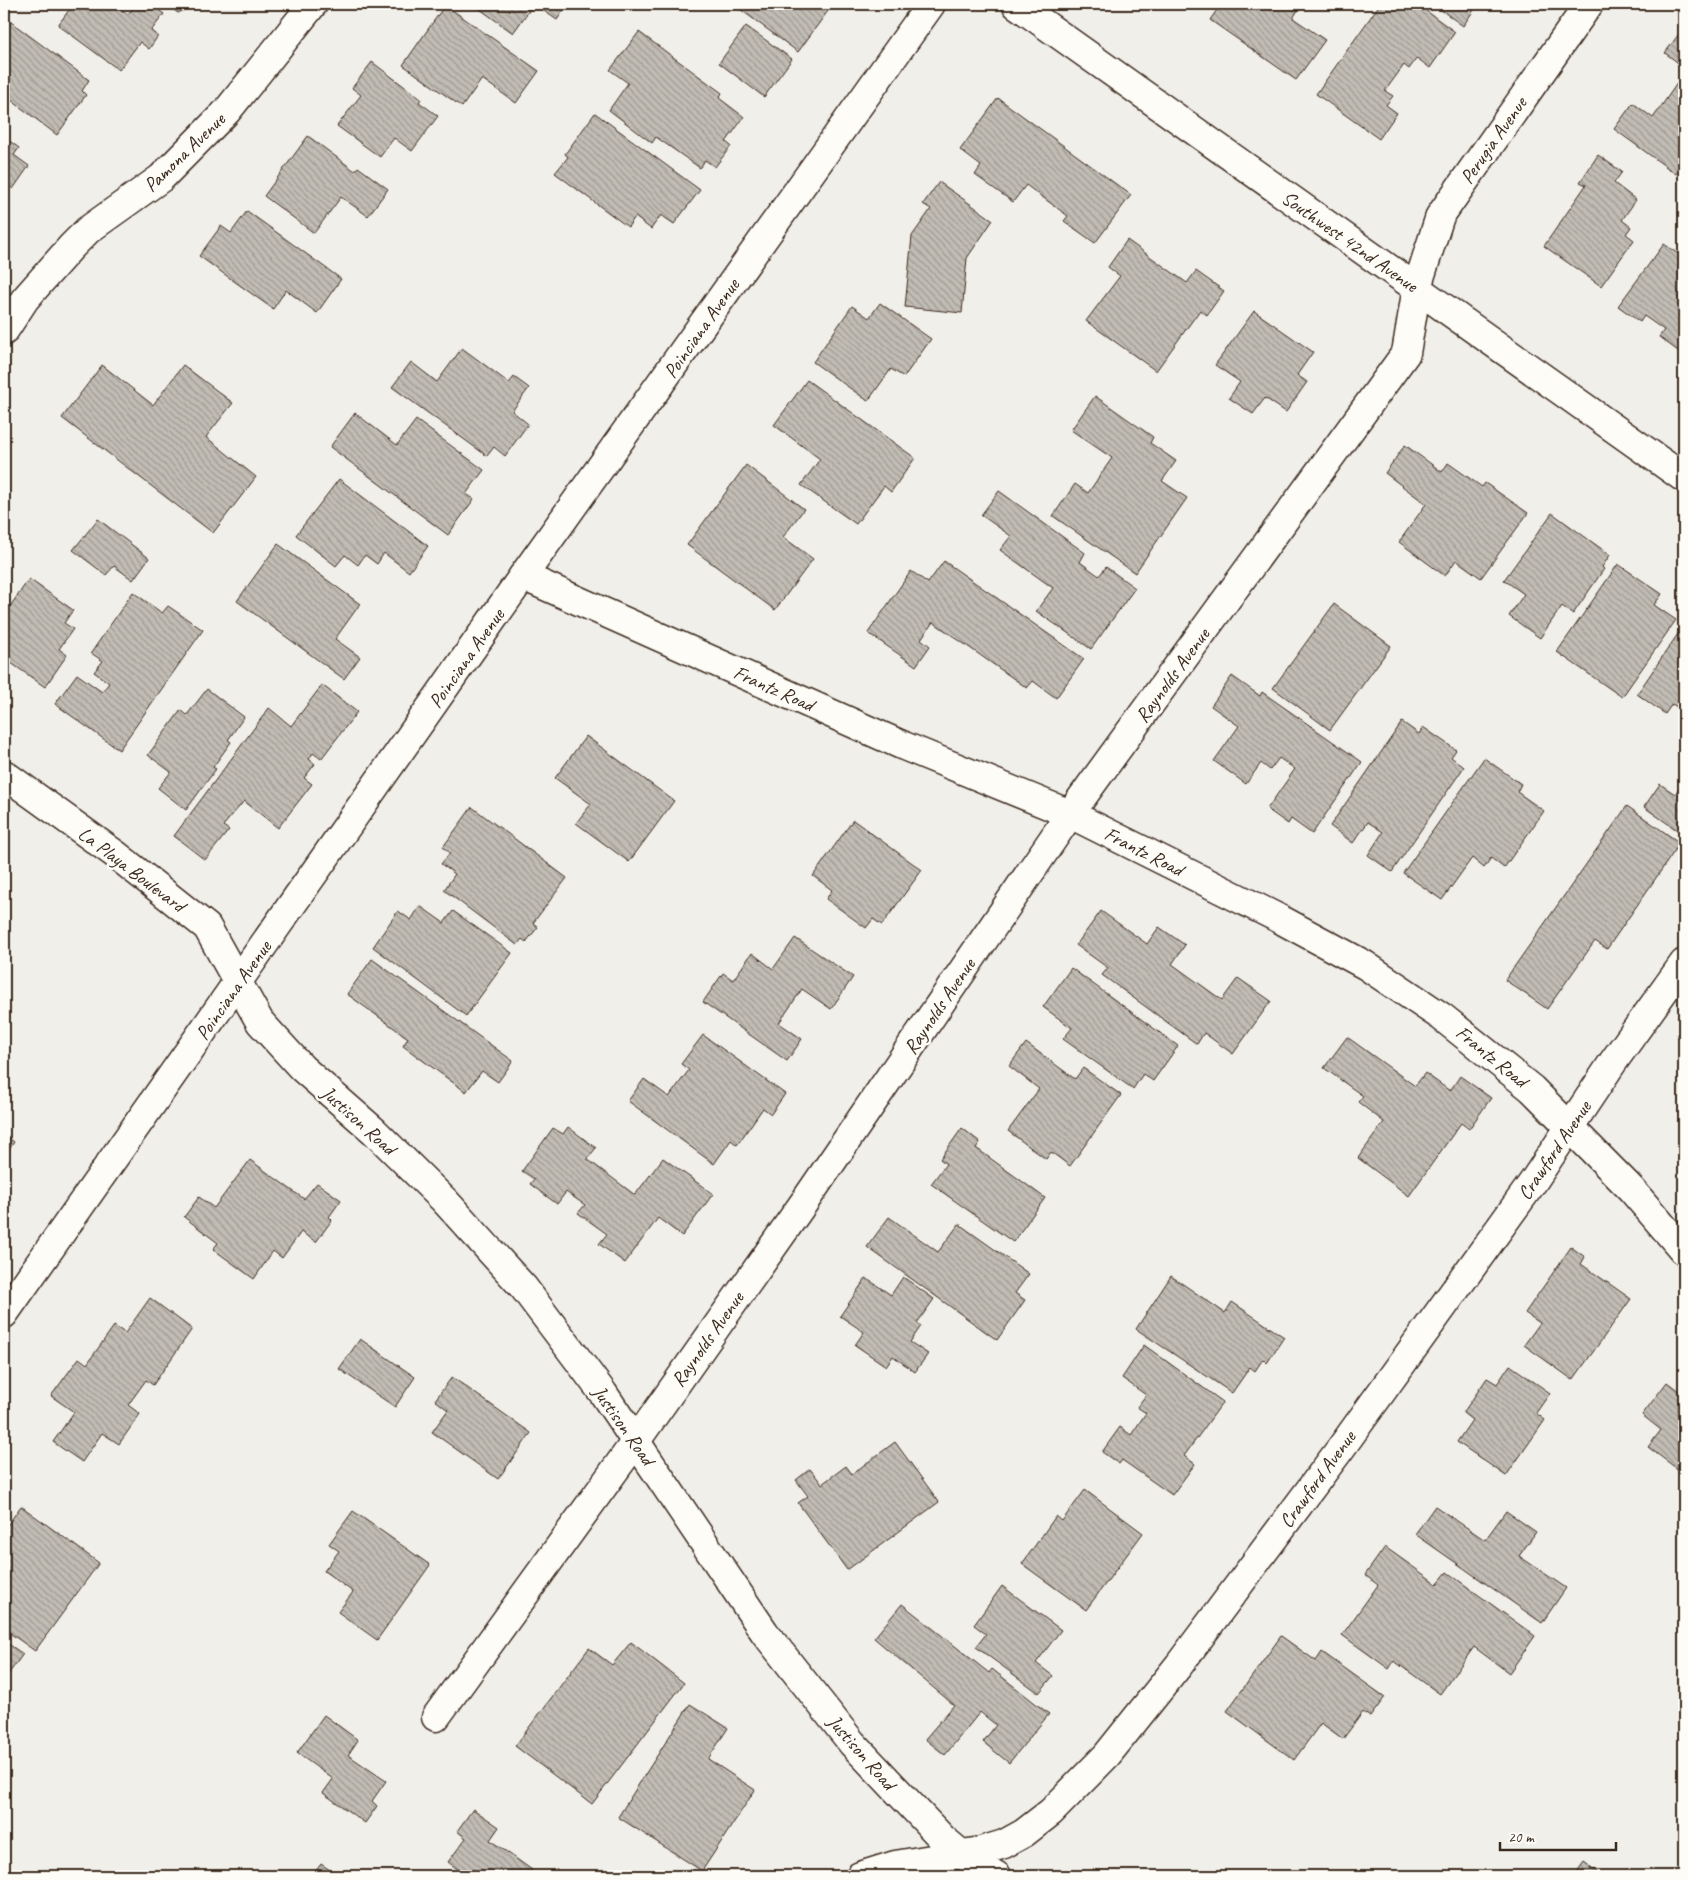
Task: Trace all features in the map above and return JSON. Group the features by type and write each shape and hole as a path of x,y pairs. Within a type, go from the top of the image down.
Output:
{"street":[{"name":"Pamona Avenue","path":"4,331 25,299 88,230 161,178 227,111 313,4"},
{"name":"Poinciana Avenue","path":"4,1314 524,576 931,4"},
{"name":"Southwest 42nd Avenue","path":"1016,4 1684,478"},
{"name":"Perugia Avenue","path":"1417,287 1440,216 1589,4"},
{"name":"Raynolds Avenue","path":"436,1717 636,1442 805,1201 1070,814 1406,353 1417,287"},
{"name":"Frantz Road","path":"524,576 877,734 1070,814 1278,918 1365,965 1480,1045 1532,1089 1631,1189 1684,1251"},
{"name":"La Playa Boulevard","path":"4,774 115,854 207,927 238,984"},
{"name":"Crawford Avenue","path":"860,1876 895,1865 961,1854 1004,1844 1024,1833 1058,1806 1107,1756 1179,1666 1335,1455 1533,1182 1613,1062 1684,963"},
{"name":"Justison Road","path":"238,984 260,1022 286,1051 374,1131 445,1201 524,1288 636,1442 735,1591 795,1673 876,1771 942,1838 961,1854 996,1876"}],"building":[{"path":"69,4 113,4 128,14 136,4 150,4 164,14 151,31 158,36 149,49 140,42 119,70 58,25 72,6"},
{"path":"166,4 207,4 201,7 194,5 178,13"},
{"path":"473,4 534,4 513,33"},
{"path":"534,4 568,4 557,20"},
{"path":"733,4 833,4 798,52"},
{"path":"1221,4 1295,4 1300,7 1293,18 1325,40 1296,80 1210,20"},
{"path":"1380,4 1417,4 1455,32 1430,68 1417,58 1409,69 1404,65 1385,91 1393,96 1386,105 1397,113 1379,139 1316,94"},
{"path":"1433,4 1478,4 1463,26"},
{"path":"445,5 539,71 516,103 482,79 462,107 403,65"},
{"path":"11,22 89,80 82,91 86,95 57,135 7,97 4,100 4,32"},
{"path":"746,26 792,59 764,97 719,63"},
{"path":"1684,27 1684,67 1665,53"},
{"path":"639,32 722,93 719,98 744,117 726,142 731,146 715,167 705,160 700,168 656,137 652,143 609,110 628,83 610,70"},
{"path":"372,62 421,99 419,102 438,116 412,151 394,138 380,157 337,126 361,95 352,88"},
{"path":"1678,82 1684,86 1684,170 1681,168 1676,174 1614,129 1633,103 1653,118"},
{"path":"998,98 1131,195 1095,243 1064,221 1068,216 1026,185 1013,202 975,175 981,166 960,150"},
{"path":"595,113 700,190 674,224 661,215 651,229 635,217 628,227 555,173 568,157 565,154"},
{"path":"308,136 355,171 358,167 388,189 368,216 341,197 314,233 264,196"},
{"path":"4,137 19,148 14,155 29,166 13,189 4,182"},
{"path":"1598,155 1622,172 1614,183 1636,200 1622,220 1631,227 1626,234 1634,240 1601,286 1544,246 1586,185 1580,182"},
{"path":"939,182 993,220 967,258 962,313 905,307 912,236 931,209 923,204"},
{"path":"247,211 341,279 317,313 286,290 273,309 199,256 221,226 231,233"},
{"path":"1127,240 1187,283 1196,271 1224,291 1207,315 1200,310 1156,371 1086,321 1120,276 1108,267"},
{"path":"1664,244 1684,258 1678,268 1684,273 1684,352 1682,354 1659,337 1664,330 1644,316 1640,322 1618,306"},
{"path":"880,303 931,339 904,377 891,369 868,401 813,362 852,306 869,318"},
{"path":"1254,311 1313,352 1297,375 1307,382 1286,412 1265,398 1253,414 1229,398 1240,382 1215,365"},
{"path":"462,348 509,383 514,377 529,388 512,411 528,424 505,456 494,447 487,456 392,387 411,362 437,382"},
{"path":"102,365 153,405 183,365 233,403 206,437 256,477 213,533 62,418"},
{"path":"807,380 915,458 891,492 884,486 856,524 801,485 820,459 774,425"},
{"path":"1095,396 1153,437 1150,443 1176,461 1162,481 1187,498 1135,573 1053,516 1075,484 1088,493 1112,458 1071,430"},
{"path":"355,413 397,445 416,420 484,470 466,494 474,499 448,535 330,447"},
{"path":"1405,445 1442,472 1448,463 1482,487 1485,483 1528,513 1481,578 1456,560 1445,576 1399,542 1426,504 1385,473"},
{"path":"746,465 804,509 783,537 813,559 775,610 687,545"},
{"path":"339,479 428,546 409,572 384,553 377,564 365,555 358,565 345,555 336,566 296,535"},
{"path":"999,491 1085,553 1080,562 1099,576 1106,567 1135,588 1091,649 1036,611 1053,588 1000,550 1011,536 981,515"},
{"path":"1552,513 1610,555 1602,567 1604,569 1573,614 1562,606 1540,638 1509,616 1524,594 1504,580"},
{"path":"98,519 149,558 133,580 114,566 106,575 73,550"},
{"path":"278,544 360,604 335,639 360,657 344,679 237,601"},
{"path":"944,561 1084,659 1056,698 1033,681 1027,688 933,622 921,639 930,646 916,666 868,633 911,571 928,583"},
{"path":"1618,564 1662,594 1654,605 1676,620 1622,697 1557,652"},
{"path":"29,579 73,610 64,623 73,629 59,649 67,655 45,687 4,658 4,652 9,644 4,640 4,615"},
{"path":"133,592 162,613 168,606 203,630 119,750 55,704 77,674 102,692 109,683 94,672 103,661 91,653"},
{"path":"1334,604 1391,646 1330,730 1273,688"},
{"path":"1684,625 1684,711 1672,704 1665,714 1637,694"},
{"path":"1232,676 1260,696 1262,692 1362,762 1312,834 1291,819 1288,824 1267,809 1295,769 1279,758 1270,770 1261,763 1246,784 1214,761 1239,726 1211,706"},
{"path":"322,685 357,712 321,759 313,753 309,759 315,764 304,778 312,784 278,828 244,801 223,826 229,830 205,860 174,836 269,708 291,726"},
{"path":"207,689 244,717 228,740 231,742 213,767 216,769 186,810 158,788 171,772 148,755 181,710 187,715"},
{"path":"1402,722 1419,734 1423,727 1456,750 1451,757 1464,767 1392,872 1368,855 1383,832 1368,822 1353,843 1330,826"},
{"path":"586,736 674,801 629,862 576,823 591,804 555,778"},
{"path":"1484,758 1521,784 1517,792 1544,811 1504,868 1491,858 1484,868 1472,858 1442,900 1403,873"},
{"path":"1684,780 1684,835 1644,807 1660,784 1675,794"},
{"path":"1627,806 1680,843 1607,949 1595,941 1547,1009 1505,980"},
{"path":"472,807 567,878 533,923 538,927 526,942 522,939 517,945 444,890 455,874 441,864 450,853 443,847"},
{"path":"853,820 922,870 882,925 873,919 866,928 826,899 832,890 813,876"},
{"path":"420,906 444,923 453,911 512,953 466,1016 373,947 398,911 411,920"},
{"path":"1101,911 1147,944 1159,927 1185,945 1172,964 1222,1000 1238,978 1271,1001 1233,1054 1204,1033 1197,1044 1102,975 1108,968 1076,945"},
{"path":"795,938 853,977 831,1009 802,989 779,1023 802,1039 787,1061 703,1002 723,973 733,980 752,953 773,969"},
{"path":"372,959 513,1061 498,1082 482,1071 466,1092 403,1046 408,1038 347,994"},
{"path":"1071,968 1178,1046 1153,1081 1143,1074 1133,1089 1063,1039 1072,1028 1043,1007"},
{"path":"703,1035 785,1094 771,1114 763,1108 737,1145 731,1140 714,1164 628,1101 644,1079 669,1097 689,1070 681,1064"},
{"path":"1347,1037 1415,1086 1425,1073 1450,1091 1460,1076 1491,1098 1469,1129 1461,1123 1409,1196 1358,1158 1384,1122 1358,1102 1363,1096 1324,1068"},
{"path":"1026,1043 1075,1079 1083,1068 1121,1095 1070,1166 1051,1152 1046,1159 1008,1131 1039,1089 1009,1066"},
{"path":"568,1127 596,1148 587,1159 635,1195 663,1158 713,1194 682,1236 658,1218 625,1263 599,1244 607,1234 578,1213 585,1205 566,1192 557,1204 530,1184 534,1179 522,1171 553,1128 563,1134"},
{"path":"962,1128 980,1142 976,1148 1045,1198 1013,1242 931,1184 946,1164 940,1159"},
{"path":"4,1134 14,1142 4,1157"},
{"path":"250,1160 304,1199 317,1183 341,1200 329,1217 332,1220 316,1242 301,1232 282,1258 273,1251 254,1279 213,1249 218,1243 184,1217 199,1197 214,1208"},
{"path":"889,1217 938,1252 959,1224 1029,1274 1015,1293 1025,1300 997,1340 867,1247"},
{"path":"1571,1247 1585,1257 1581,1264 1631,1299 1573,1380 1524,1345 1540,1323 1525,1313"},
{"path":"1171,1276 1225,1313 1232,1302 1284,1337 1267,1363 1263,1359 1255,1371 1250,1367 1232,1393 1136,1329"},
{"path":"903,1277 934,1299 917,1323 921,1326 910,1342 928,1354 915,1372 893,1356 886,1366 855,1345 864,1332 840,1316 866,1278 891,1295"},
{"path":"150,1298 192,1329 153,1385 146,1380 128,1405 140,1414 119,1444 102,1433 82,1462 53,1442 74,1412 51,1396 79,1358 87,1364 114,1326 125,1333"},
{"path":"360,1339 415,1377 395,1407 339,1369"},
{"path":"1144,1345 1223,1402 1184,1456 1195,1464 1172,1495 1122,1460 1119,1464 1102,1452 1120,1427 1131,1435 1146,1413 1137,1407 1146,1395 1122,1378"},
{"path":"1510,1365 1550,1393 1536,1413 1545,1420 1506,1476 1457,1442 1472,1420 1463,1413 1487,1378 1497,1384"},
{"path":"452,1377 531,1433 498,1479 432,1432 448,1410 435,1400"},
{"path":"1667,1382 1684,1395 1684,1400 1677,1410 1684,1415 1684,1474 1648,1447 1661,1430 1642,1415"},
{"path":"895,1442 939,1502 847,1570 798,1503 808,1496 796,1480 810,1469 822,1484 846,1466 852,1474"},
{"path":"1085,1490 1143,1533 1086,1610 1022,1564 1056,1516 1062,1521"},
{"path":"21,1506 99,1563 35,1651 4,1629 4,1530"},
{"path":"1435,1506 1485,1540 1506,1511 1536,1532 1519,1556 1566,1588 1542,1623 1415,1534"},
{"path":"353,1511 430,1565 377,1640 338,1612 353,1592 324,1571 339,1551 329,1544"},
{"path":"1385,1547 1437,1584 1447,1572 1535,1636 1509,1673 1474,1647 1440,1694 1394,1661 1389,1669 1342,1635 1378,1585 1365,1575"},
{"path":"1002,1586 1061,1630 1036,1663 1053,1676 1039,1693 976,1647 986,1634 974,1625"},
{"path":"902,1604 989,1673 992,1669 1049,1714 1009,1763 983,1742 996,1725 980,1712 945,1755 925,1739 954,1705 874,1638"},
{"path":"1281,1636 1316,1661 1322,1652 1385,1697 1370,1717 1363,1712 1343,1739 1321,1723 1294,1760 1227,1711"},
{"path":"4,1641 23,1654 4,1680"},
{"path":"631,1642 684,1683 592,1804 515,1746 589,1648 612,1665"},
{"path":"690,1704 728,1728 708,1759 755,1790 702,1871 618,1817"},
{"path":"324,1715 358,1740 348,1755 386,1781 372,1801 377,1806 365,1823 323,1793 333,1779 297,1753"},
{"path":"473,1809 499,1827 490,1840 532,1870 528,1876 467,1876 448,1862 466,1838 457,1831"},
{"path":"1584,1862 1603,1876 1574,1876"},
{"path":"321,1864 339,1876 312,1876"}]}
